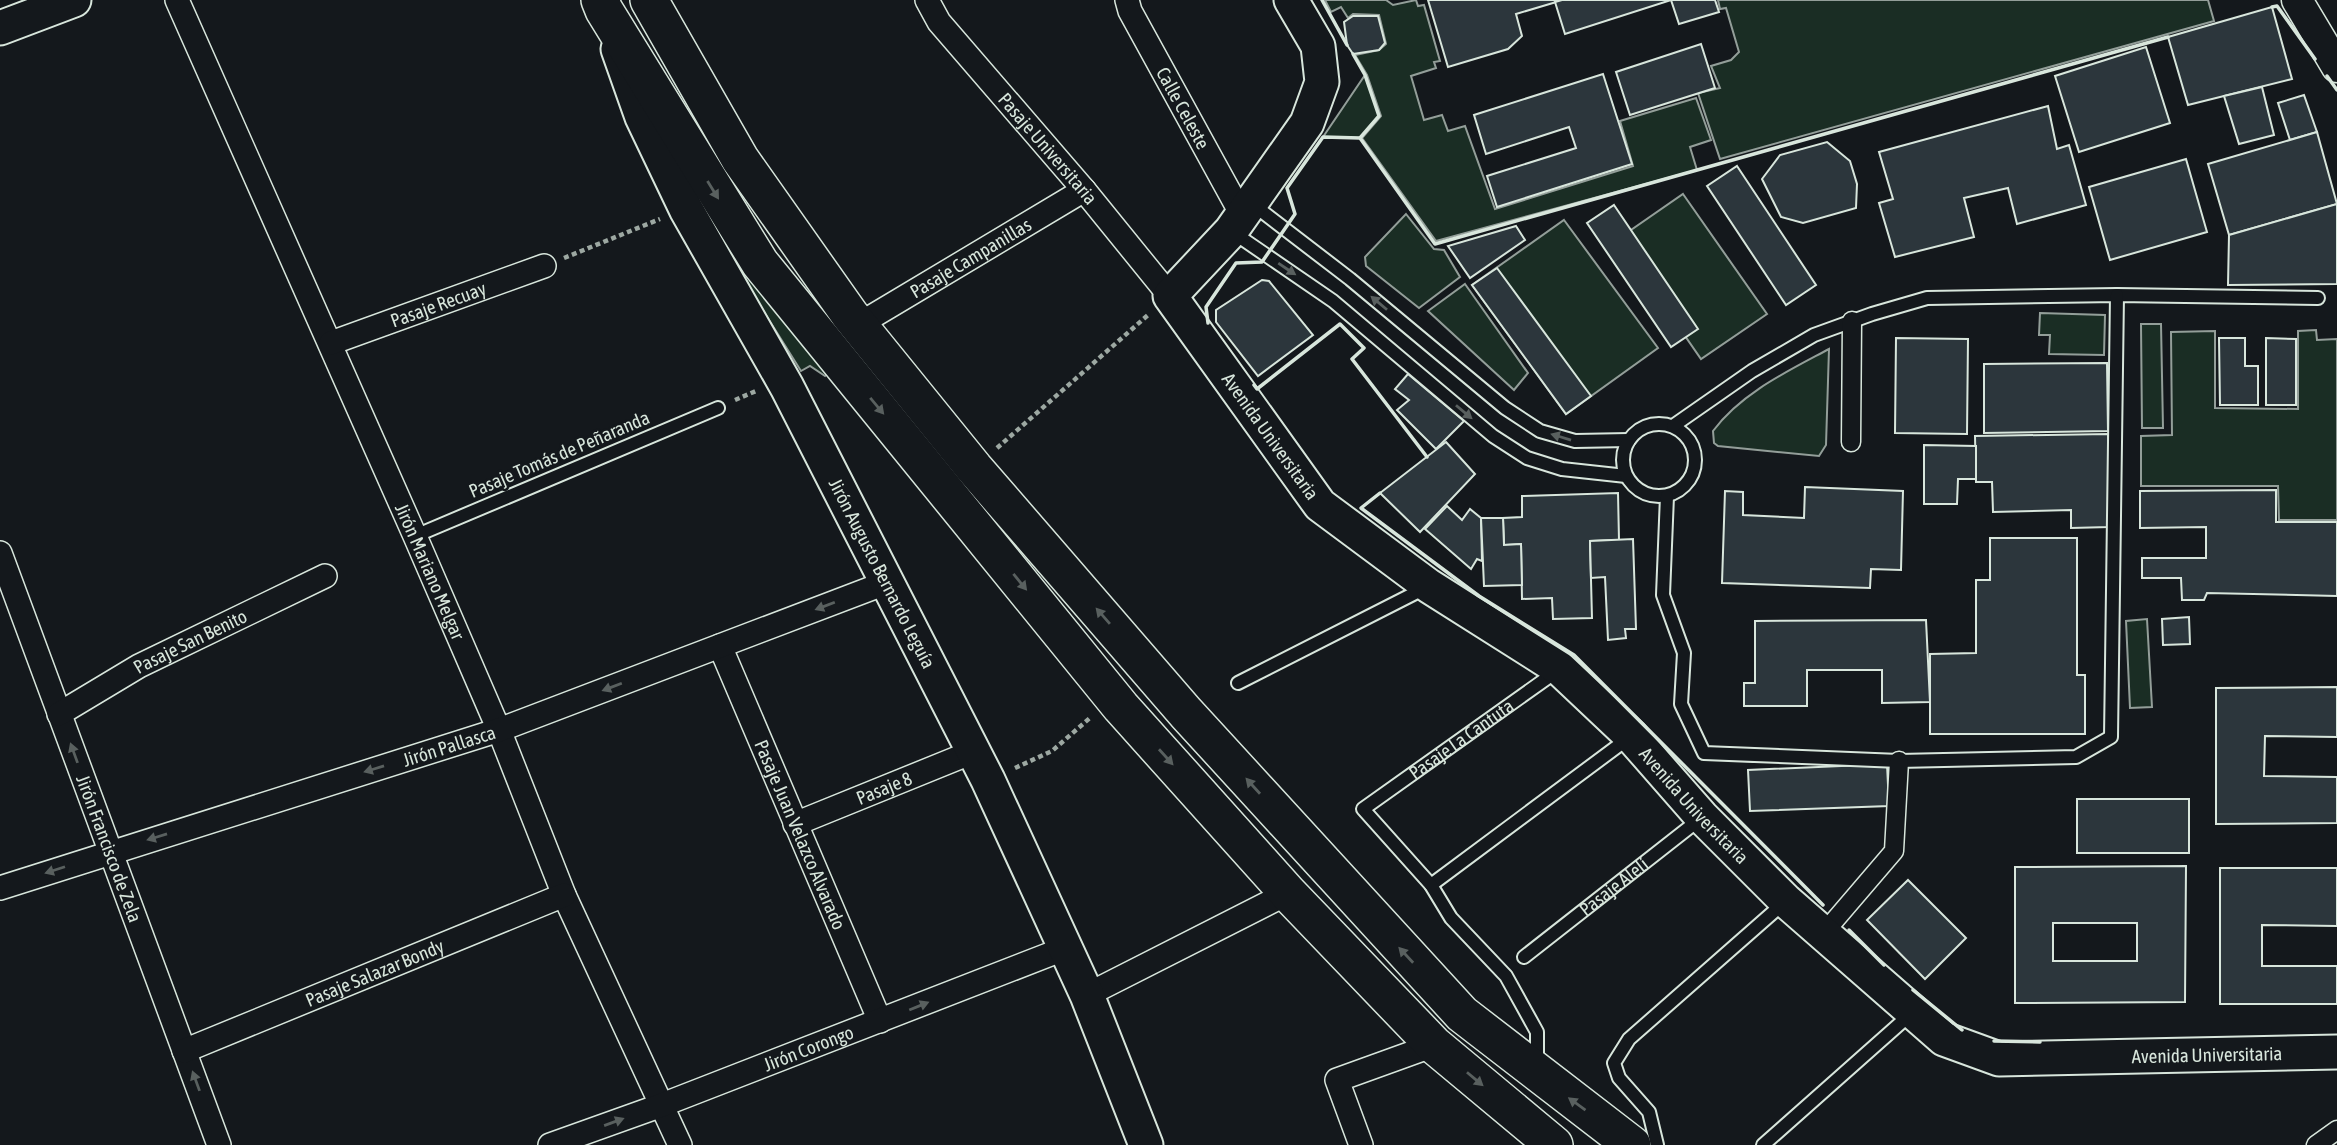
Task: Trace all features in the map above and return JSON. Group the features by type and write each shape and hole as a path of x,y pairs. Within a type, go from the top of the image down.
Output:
{"main road":[{"path":"0,28 74,0"},
{"path":"649,0 740,159 858,325 974,468 1186,713 1467,1019 1632,1145"},
{"path":"1170,296 1241,216 1307,123 1322,82 1318,46 1292,0"},
{"path":"602,5 677,132 760,263 1114,698 1288,893 1434,1045 1554,1145"},
{"name":"Jirón Augusto Bernardo Leguía","path":"602,5 642,117 686,209 783,378 981,765 1087,995 1146,1145"},
{"name":"Avenida Universitaria","path":"1170,296 1320,505 1429,586 1560,669 1631,736 1702,817 1786,901 1944,1039 1999,1059 2337,1052"}],"street":[{"name":"Jirón Mariano Melgar","path":"177,0 331,343 499,730 564,895 680,1145"},
{"name":"Pasaje Universitaria","path":"927,0 939,22 1084,190 1170,296"},
{"name":"Calle Celeste","path":"1127,0 1130,11 1241,216"},
{"path":"2297,0 2335,59"},
{"name":"Pasaje Campanillas","path":"858,325 1084,190"},
{"name":"Pasaje Recuay","path":"331,343 544,266"},
{"path":"1851,442 1852,321"},
{"name":"Jirón Francisco de Zela","path":"0,553 219,1145"},
{"name":"Pasaje San Benito","path":"59,714 139,666 326,576"},
{"name":"Jirón Pallasca","path":"0,888 499,730 888,582"},
{"name":"Pasaje Juan Velazco Alvarado","path":"720,646 880,1021"},
{"path":"1823,934 1894,851 1899,761"},
{"name":"Pasaje 8","path":"795,824 981,765"},
{"path":"1087,995 1288,893"},
{"name":"Pasaje Salazar Bondy","path":"184,1051 564,895"},
{"name":"Jirón Corongo","path":"550,1145 662,1105 1066,948"},
{"path":"1361,1145 1337,1080 1434,1045"},
{"path":"2316,1145 2337,1130"}],"lane":[{"path":"1241,216 1350,279 1505,408 1540,430 1575,441 1629,440"},
{"path":"1241,216 1334,301 1493,436 1527,458 1562,469 1626,476"},
{"path":"1673,426 1752,371 1814,335 1927,298 2118,295 2318,298"},
{"path":"1667,496 1663,595 1684,653 1681,704 1704,752 1899,761 2076,757 2111,737 2118,295"},
{"name":"Pasaje Tomás de Peñaranda","path":"415,536 718,408"},
{"path":"1648,425 1673,426 1683,432 1695,451 1693,475 1678,492 1655,497 1633,486 1626,476 1623,452 1637,431 1648,425"},
{"path":"1238,683 1429,586"},
{"name":"Pasaje La Cantuta","path":"1431,885 1363,809 1560,669"},
{"path":"1537,1073 1537,1032 1506,976 1451,918 1431,885 1631,736"},
{"name":"Pasaje Alelí","path":"1524,957 1702,817"},
{"path":"1657,1145 1649,1112 1624,1084 1614,1063 1629,1039 1786,901"},
{"path":"1763,1145 1913,1012"}],"path":[{"path":"544,266 686,209"},
{"path":"974,468 1170,296"},
{"path":"718,408 783,378"},
{"path":"981,765 1052,751 1114,698"}],"green space":[{"path":"1325,0 1386,0 1393,5 1416,0 1418,6 1424,5 1440,61 1434,62 1436,68 1411,76 1424,120 1442,115 1448,131 1465,126 1495,209 1633,166 1620,121 1696,98 1711,140 1690,147 1697,170 1436,241 1362,138 1381,116 1367,75 1355,55 1379,50 1386,44 1379,15 1353,14 1348,18 1341,7 1331,12"},
{"path":"1718,0 2208,0 2214,21 1720,159 1698,93 1720,88 1711,66 1731,60 1739,52 1726,8 1720,9"},
{"path":"1365,75 1379,116 1360,138 1323,137"},
{"path":"687,173 836,365 825,376 810,366 801,371 723,247"},
{"path":"1683,194 1767,314 1701,359 1618,239"},
{"path":"1406,214 1434,249 1444,250 1460,277 1419,308 1366,266 1365,257"},
{"path":"1564,220 1658,348 1566,414 1472,285"},
{"path":"1465,284 1528,373 1514,390 1428,311"},
{"path":"2040,313 2105,315 2104,355 2049,354 2050,335 2039,335"},
{"path":"2141,324 2161,324 2163,428 2142,428"},
{"path":"2316,330 2317,340 2337,339 2337,520 2279,520 2278,486 2141,486 2141,436 2172,435 2171,332 2215,331 2215,408 2298,409 2298,331"},
{"path":"1829,349 1826,445 1819,456 1718,446 1714,443 1713,431 1737,405 1766,384"},
{"path":"2147,619 2152,707 2130,708 2126,621"}],"building":[{"path":"1428,0 1563,0 1516,14 1522,36 1508,49 1448,67"},
{"path":"1671,0 1565,34 1555,2"},
{"path":"1671,0 1715,0 1719,12 1679,24"},
{"path":"2272,7 2292,79 2188,105 2168,37"},
{"path":"1353,16 1378,16 1385,43 1379,50 1353,54 1347,45 1344,22"},
{"path":"1701,44 1715,88 1630,115 1616,72"},
{"path":"2146,47 2170,123 2079,152 2055,76"},
{"path":"1603,74 1632,164 1497,207 1487,176 1576,148 1569,127 1486,154 1474,115"},
{"path":"2262,87 2274,135 2239,144 2224,96"},
{"path":"2304,95 2317,132 2290,140 2278,103"},
{"path":"2048,106 2057,149 2069,145 2086,205 2017,224 2008,188 1964,198 1974,237 1895,257 1879,203 1893,199 1879,152"},
{"path":"2317,132 2337,204 2229,235 2208,164"},
{"path":"1827,142 1850,161 1857,184 1856,208 1803,223 1781,217 1762,179 1780,155"},
{"path":"2186,159 2207,232 2110,260 2089,187"},
{"path":"1737,166 1816,285 1786,305 1707,186"},
{"path":"2337,204 2337,284 2228,285 2229,235"},
{"path":"1614,205 1698,329 1671,347 1587,223"},
{"path":"1516,226 1525,240 1470,278 1448,246"},
{"path":"1497,268 1591,396 1566,414 1472,285"},
{"path":"1262,280 1269,281 1313,335 1258,376 1216,322 1216,310"},
{"path":"1896,338 1968,339 1967,434 1895,433"},
{"path":"2219,338 2245,338 2245,366 2258,366 2258,405 2220,405"},
{"path":"2266,338 2296,339 2296,405 2266,405"},
{"path":"2107,363 2108,431 1984,433 1984,364"},
{"path":"1408,374 1464,421 1436,449 1397,410 1409,400 1395,389"},
{"path":"2108,434 2109,527 2071,528 2071,510 1993,512 1992,482 1976,482 1975,436"},
{"path":"1446,442 1475,474 1420,532 1380,493"},
{"path":"1924,445 1976,446 1976,479 1958,479 1957,504 1924,504"},
{"path":"1805,487 1903,491 1901,570 1871,569 1870,588 1722,583 1725,491 1743,492 1743,515 1804,518"},
{"path":"2276,490 2276,522 2337,522 2337,596 2207,593 2204,600 2182,600 2181,578 2142,578 2142,558 2206,558 2206,527 2140,528 2140,491"},
{"path":"1618,493 1619,540 1590,541 1592,618 1553,619 1552,598 1522,599 1521,544 1504,545 1503,518 1522,517 1522,496"},
{"path":"1447,506 1462,520 1470,509 1481,518 1482,561 1477,559 1471,569 1425,529"},
{"path":"1481,518 1503,518 1504,545 1521,544 1522,585 1484,586"},
{"path":"1990,538 2077,538 2077,675 2085,675 2085,734 1930,734 1930,654 1976,653 1976,580 1990,580"},
{"path":"1633,539 1636,629 1625,629 1626,638 1608,640 1605,577 1591,578 1590,541"},
{"path":"2189,617 2190,644 2163,645 2162,619"},
{"path":"1926,620 1930,702 1882,703 1882,670 1807,670 1807,706 1744,706 1744,683 1755,683 1755,621"},
{"path":"2337,687 2337,737 2265,736 2264,776 2337,777 2337,823 2216,824 2216,688"},
{"path":"1887,764 1889,806 1750,811 1748,770"},
{"path":"2077,799 2189,799 2189,853 2077,853"},
{"path":"2186,866 2185,1002 2015,1003 2015,867","holes":["2053,923 2137,923 2137,961 2053,961"]},
{"path":"2220,868 2337,868 2337,926 2262,925 2262,966 2337,966 2337,1004 2220,1004"},
{"path":"1908,880 1966,938 1925,979 1867,920"}],"wall":[{"path":"1322,0 1347,45"},
{"path":"2272,7 2277,6 2315,59"},
{"path":"1208,323 1206,307 1236,263 1262,262 1295,214 1287,188 1323,137 1360,138 1435,244 2168,37"},
{"path":"1353,54 1365,75 1379,116 1360,138"},
{"path":"2327,76 2337,90"},
{"path":"1254,385 1257,389 1340,324 1364,348 1352,359 1427,457"},
{"path":"1380,493 1361,508 1479,596 1574,655 1823,905"},
{"path":"1849,930 1884,965"},
{"path":"1913,990 1962,1030"},
{"path":"1994,1041 2040,1042"}]}
